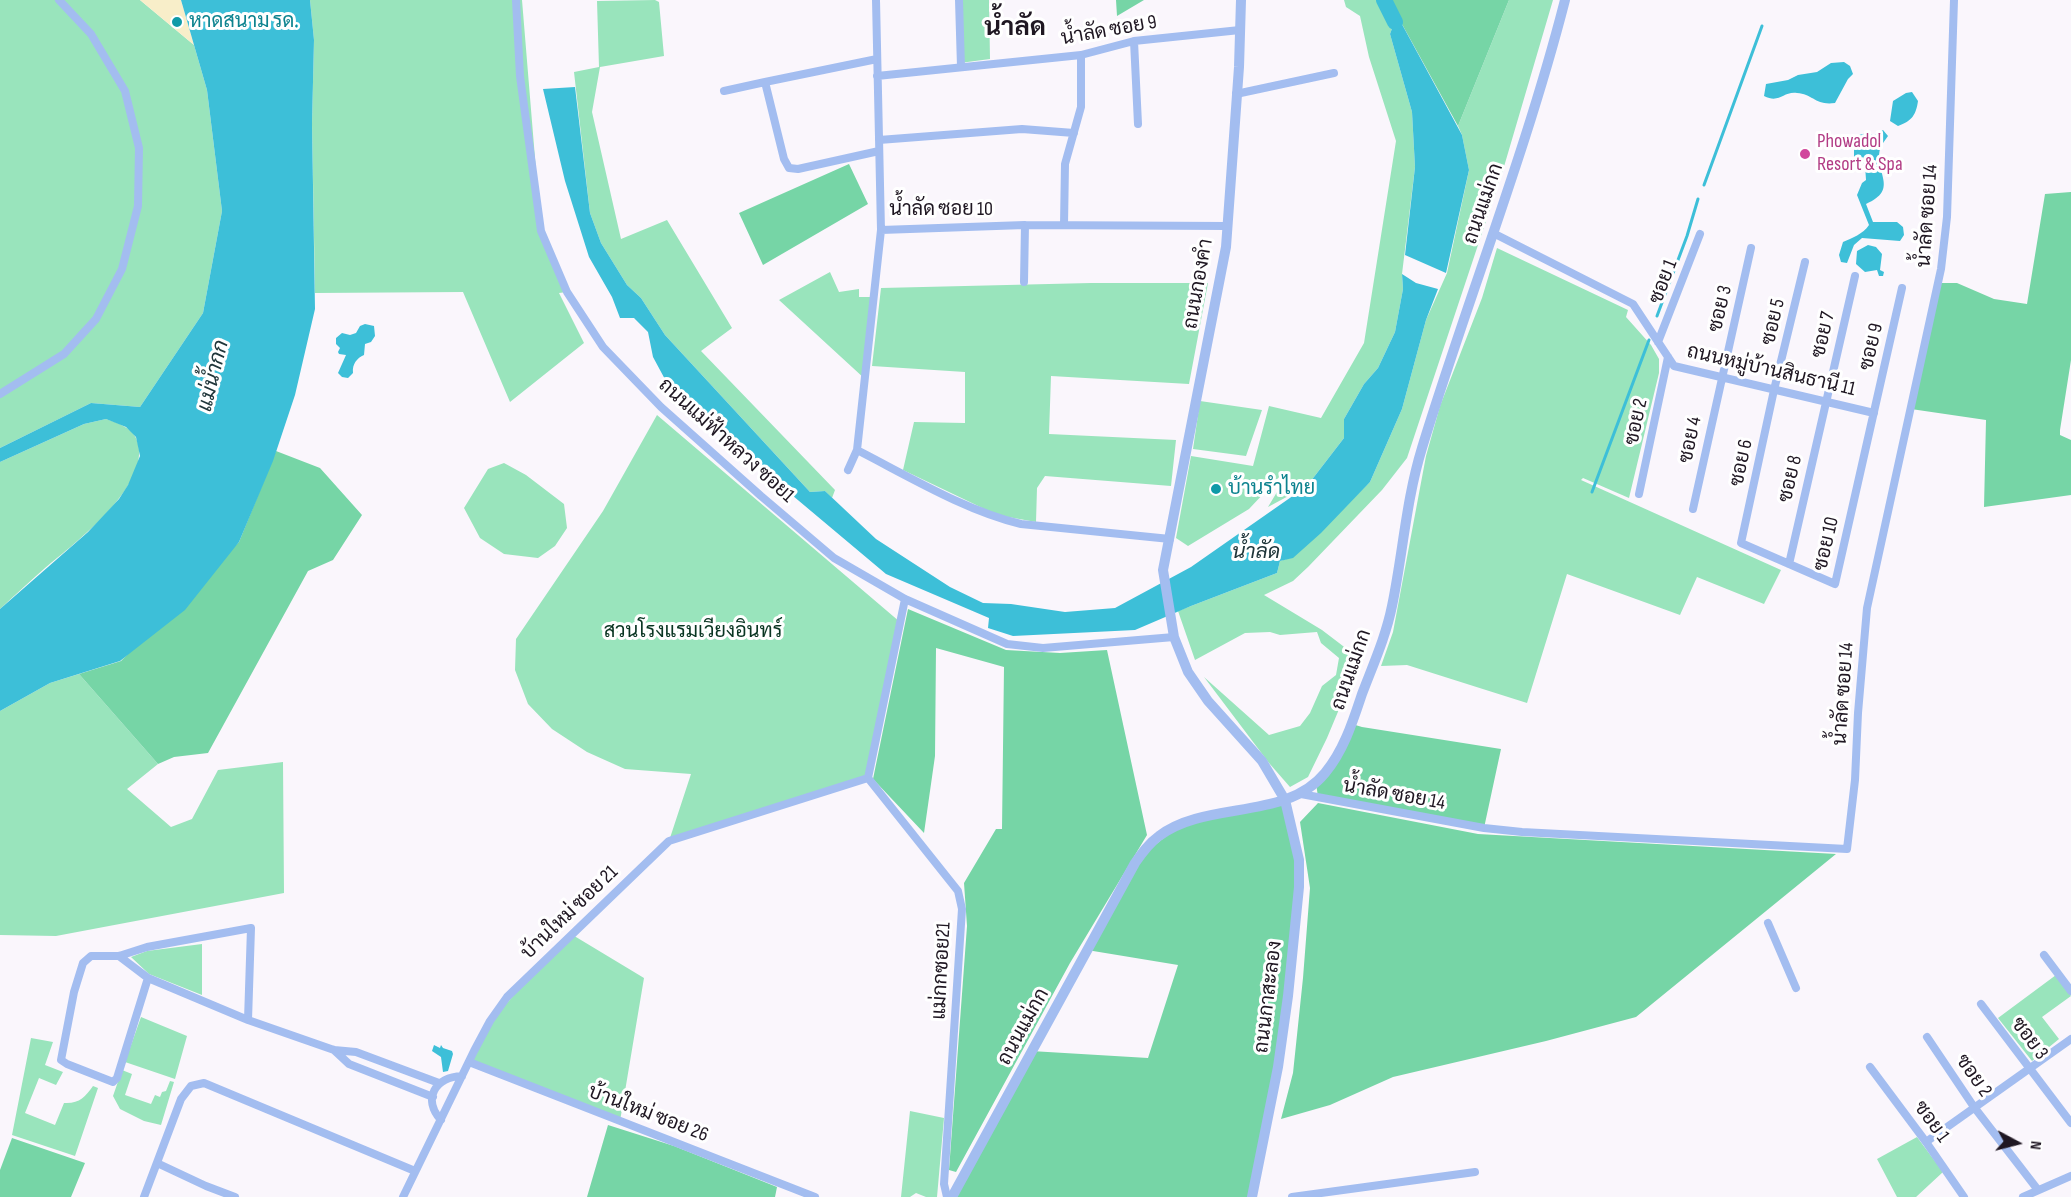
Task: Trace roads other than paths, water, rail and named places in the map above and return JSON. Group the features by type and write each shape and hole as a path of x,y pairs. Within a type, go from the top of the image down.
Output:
{"street":[{"path":"0,394 64,354 96,319 122,269 138,206 140,148 125,91 92,34 58,0"},
{"name":"ถนนแม่ฟ้าหลวง ซอย1","path":"516,0 520,76 541,231 567,292 603,347 661,407 834,558 905,599 1007,644 1043,648 1174,637"},
{"name":"น้ำลัด ซอย 10","path":"876,0 881,230 1024,225 1227,225"},
{"path":"959,0 961,67"},
{"name":"ถนนกองคำ","path":"1174,637 1163,570 1226,247 1241,0"},
{"name":"ถนนแม่กก","path":"952,1197 1135,863 1146,848 1159,836 1174,827 1301,794 1326,772 1344,742 1392,608 1411,492 1421,450 1552,51 1565,0"},
{"name":"น้ำลัด ซอย 14","path":"1301,794 1484,828 1522,832 1846,849 1855,780 1867,608 1941,268 1947,217 1954,0"},
{"name":"น้ำลัด ซอย 9","path":"877,76 1080,55 1134,41 1240,30"},
{"path":"1134,41 1138,124"},
{"path":"1064,225 1065,164 1081,107 1080,55"},
{"path":"724,92 876,59"},
{"path":"1236,93 1334,73"},
{"path":"765,82 784,159 789,168 798,169 879,151"},
{"path":"879,140 1022,129 1074,133"},
{"path":"1024,225 1024,282"},
{"path":"848,470 857,450 881,230"},
{"name":"ถนนหมู่บ้านสินธานี 11","path":"1493,233 1634,304 1674,366 1874,413"},
{"name":"ซอย 1","path":"1658,342 1700,234"},
{"name":"ซอย 3","path":"1722,377 1751,248"},
{"name":"ซอย 5","path":"1774,390 1805,262"},
{"name":"ซอย 7","path":"1826,402 1855,276"},
{"name":"ซอย 9","path":"1874,413 1902,288"},
{"name":"ซอย 2","path":"1639,494 1668,357"},
{"name":"ซอย 4","path":"1693,509 1722,377"},
{"name":"ซอย 6","path":"1741,543 1774,390"},
{"name":"ซอย 8","path":"1789,564 1826,402"},
{"name":"ซอย 10","path":"1741,543 1835,584 1874,413"},
{"path":"857,450 1001,519 1021,524 1170,539"},
{"path":"868,778 905,599"},
{"path":"1174,637 1188,672 1208,701 1262,761 1285,800"},
{"name":"บ้านใหม่ ซอย 21","path":"403,1197 490,1021 507,997 669,841 868,778"},
{"name":"แม่กกซอย21","path":"868,778 958,891 962,909 944,1184 947,1197"},
{"name":"ถนนกาสะลอง","path":"1252,1197 1278,1067 1299,887 1299,860 1285,800"},
{"path":"1768,923 1796,988"},
{"path":"148,978 117,1078 113,1082 60,1060 74,992 83,963 91,956 119,956 147,947 251,928 248,1020"},
{"path":"2044,955 2071,991"},
{"path":"119,956 148,978 248,1020 334,1050 356,1052 439,1083"},
{"name":"ซอย 3","path":"1982,1004 2071,1123"},
{"name":"ซอย 2","path":"1927,1037 1974,1107 2038,1190"},
{"path":"1926,1142 2071,1039"},
{"path":"334,1050 349,1064 433,1097"},
{"name":"บ้านใหม่ ซอย 26","path":"469,1062 814,1197"},
{"name":"ซอย 1","path":"1870,1067 1964,1197"},
{"path":"441,1120 431,1104 434,1091 439,1083 451,1077 462,1076"},
{"path":"144,1197 181,1099 191,1086 204,1083 415,1171"},
{"path":"157,1163 235,1197"},
{"path":"1292,1197 1475,1172"},
{"path":"2023,1197 2071,1176"}],"water":[{"name":"แม่น้ำกก","path":"181,0 310,0 314,40 312,124 315,309 295,395 273,461 239,542 185,610 120,661 50,683 0,711 0,609 88,532 119,499 128,485 140,456 136,437 126,427 106,419 84,424 0,462 0,448 91,403 140,407 203,313 222,211 207,90"},
{"path":"1397,15 1462,135 1469,170 1446,273 1405,255 1415,167 1412,112 1390,34"},
{"path":"1844,62 1850,66 1853,74 1835,103 1823,103 1797,93 1774,99 1764,96 1766,84 1817,72 1831,63"},
{"path":"575,87 590,213 601,243 627,285 641,298 665,335 810,492 825,491 876,539 950,587 983,603 1011,604 1065,612 1115,608 1191,567 1307,486 1344,438 1344,419 1364,384 1378,368 1395,332 1403,289 1402,274 1416,283 1438,289 1426,320 1402,409 1370,482 1321,533 1293,558 1280,561 1277,573 1135,630 1013,636 988,628 989,618 886,574 674,396 653,357 648,332 634,318 620,318 612,297 589,257 565,181 543,89"},
{"path":"1912,92 1918,101 1916,110 1910,120 1898,126 1890,121 1893,101"},
{"path":"1883,130 1888,136 1881,147 1879,158 1884,186 1876,198 1866,204 1873,222 1897,222 1903,227 1904,235 1900,241 1862,238 1854,245 1847,263 1841,262 1839,255 1843,242 1861,233 1869,225 1857,195 1862,183 1866,180 1865,165 1854,156 1854,142 1859,135 1867,133 1874,135"},
{"path":"1868,245 1876,247 1882,254 1880,270 1884,272 1883,276 1879,276 1877,270 1865,272 1856,264 1857,251"},
{"path":"365,324 374,326 375,336 371,342 365,344 364,355 355,362 353,373 348,378 342,377 338,373 346,355 339,354 340,348 336,344 336,338 342,333 350,335 356,333 360,326"},
{"path":"434,1045 440,1048 441,1045 452,1051 448,1071 443,1072 441,1057 432,1051"}],"waterway":[{"name":"น้ำลัด","path":"1384,0 1395,22"},
{"path":"1704,185 1762,26"},
{"path":"1657,316 1687,236 1698,199"},
{"path":"1592,492 1649,340"}],"place":[{"name":"หาดสนาม รด.","path":"177,22"},
{"name":"Phowadol Resort & Spa","path":"1805,154"},
{"name":"บ้านรำไทย","path":"1216,489"}],"district":[{"name":"น้ำลัด","path":"1015,28"}],"park label":[{"name":"สวนโรงแรมเวียงอินทร์","path":"693,632"}]}
